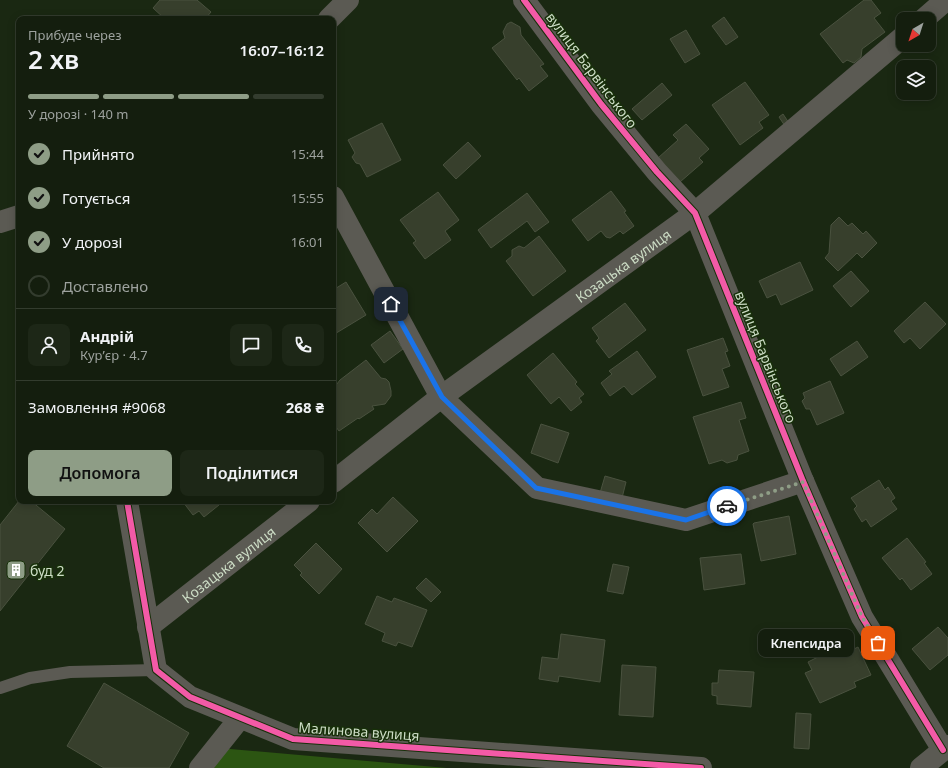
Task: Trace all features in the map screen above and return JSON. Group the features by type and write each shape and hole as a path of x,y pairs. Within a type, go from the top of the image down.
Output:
{"street":[{"path":"332,16 348,0"},
{"name":"вулиця Барвінського","path":"524,0 601,104 657,172 694,213 803,482 862,617 946,748"},
{"path":"932,12 946,0"},
{"name":"Козацька вулиця","path":"336,480 442,397 694,213 896,43"},
{"path":"336,203 442,397 536,488 686,520 803,482"},
{"path":"0,222 16,217"},
{"path":"128,504 156,670"},
{"name":"Козацька вулиця","path":"148,627 305,504"},
{"name":"Малинова вулиця","path":"156,670 190,697 293,739 701,768"},
{"path":"200,768 240,718"},
{"path":"921,768 946,748"}],"lane":[{"path":"0,688 30,678 70,672 156,670"}],"green space":[{"path":"207,747 447,768 191,768"}],"building":[{"path":"160,0 197,0 211,12 208,16 162,16 153,8"},
{"path":"864,0 871,0 881,13 874,18 885,32 862,49 861,57 854,63 847,60 843,63 820,34"},
{"path":"724,17 738,37 726,45 712,26"},
{"path":"511,22 520,27 521,35 544,64 540,66 548,76 529,91 519,78 517,80 492,48 505,38 503,32 507,24"},
{"path":"686,30 700,54 685,63 670,39"},
{"path":"745,82 769,115 759,122 763,128 740,145 712,105"},
{"path":"662,83 672,95 642,120 632,109"},
{"path":"783,114 791,126 787,129 779,117"},
{"path":"382,123 401,160 367,177 360,164 356,163 352,157 355,153 348,140"},
{"path":"686,124 709,149 699,158 703,162 680,182 658,158 678,140 673,135"},
{"path":"468,142 481,156 456,179 443,165"},
{"path":"611,191 626,211 624,212 634,226 623,234 620,231 610,238 606,237 601,231 588,241 572,220"},
{"path":"438,192 459,220 445,231 451,240 425,259 413,243 416,241 400,220"},
{"path":"527,193 549,222 535,232 527,221 491,248 478,230"},
{"path":"839,217 848,226 852,223 863,234 866,231 877,243 862,258 857,253 838,271 825,258 829,253 831,225"},
{"path":"539,236 566,271 533,296 506,261 512,256 512,250 519,246 524,248"},
{"path":"800,262 813,290 781,305 776,294 767,298 759,281"},
{"path":"851,271 869,291 851,307 833,286"},
{"path":"346,282 366,315 336,333 336,288"},
{"path":"925,302 946,324 920,349 910,338 904,343 894,331"},
{"path":"625,303 646,330 609,358 596,341 599,338 592,328"},
{"path":"390,331 403,349 384,363 371,345"},
{"path":"723,338 728,351 725,352 730,366 722,369 729,387 703,396 687,350"},
{"path":"857,341 868,357 841,376 830,359"},
{"path":"637,351 656,377 632,395 624,386 610,396 601,383 612,374 609,371"},
{"path":"553,353 577,382 575,384 584,394 579,398 582,402 571,411 559,397 551,404 527,375"},
{"path":"366,360 381,378 386,379 389,382 391,396 385,404 372,406 374,409 339,431 336,427 336,385 340,380"},
{"path":"830,381 844,413 817,425 810,409 806,409 802,401 805,398 803,393"},
{"path":"741,402 746,418 739,420 749,451 738,455 737,460 727,463 722,460 709,464 693,417"},
{"path":"541,424 569,433 558,463 531,453"},
{"path":"605,476 626,482 622,498 600,493"},
{"path":"879,480 885,490 888,487 895,498 891,501 897,509 871,527 866,519 862,522 854,509 857,506 851,498"},
{"path":"393,497 418,521 387,552 358,523 372,509 377,514"},
{"name":"буд 2","path":"17,504 35,504 65,529 0,611 0,525"},
{"path":"185,504 219,505 204,517 199,511 193,515"},
{"path":"789,516 796,554 761,561 753,524"},
{"path":"907,538 926,562 924,563 932,574 911,590 902,578 900,580 882,558"},
{"path":"316,543 342,569 319,594 300,575 302,573 294,565"},
{"path":"741,554 745,584 704,590 700,558"},
{"path":"613,564 629,567 623,594 607,591"},
{"path":"426,578 441,592 431,602 416,588"},
{"path":"377,596 392,602 394,598 427,610 412,647 398,642 396,646 382,641 385,633 365,624"},
{"path":"938,627 948,638 948,655 930,670 912,649"},
{"path":"844,632 851,647 854,649 858,647 871,675 854,682 856,687 820,703 805,673 812,670 808,662 822,655 817,644"},
{"path":"561,634 605,640 600,682 559,676 558,682 539,679 542,657 558,659"},
{"path":"622,665 656,667 653,717 619,715"},
{"path":"719,670 754,672 751,707 717,704 717,696 712,695 712,683 718,683"},
{"path":"104,683 189,733 169,768 104,768 67,746"},
{"path":"796,713 811,714 809,749 794,748"}],"cycle path":[{"path":"524,0 601,104 657,172 695,213 803,481 862,617 943,750"},
{"path":"128,504 156,670 190,697 293,739 701,768"}],"way so far":[{"path":"727,506 803,482 862,617 878,643"}],"place":[{"name":"буд 2","path":"16,570"},
{"name":"Клепсидра","path":"878,643"}],"route":[{"path":"391,304 442,397 536,488 686,520 727,506"}]}
